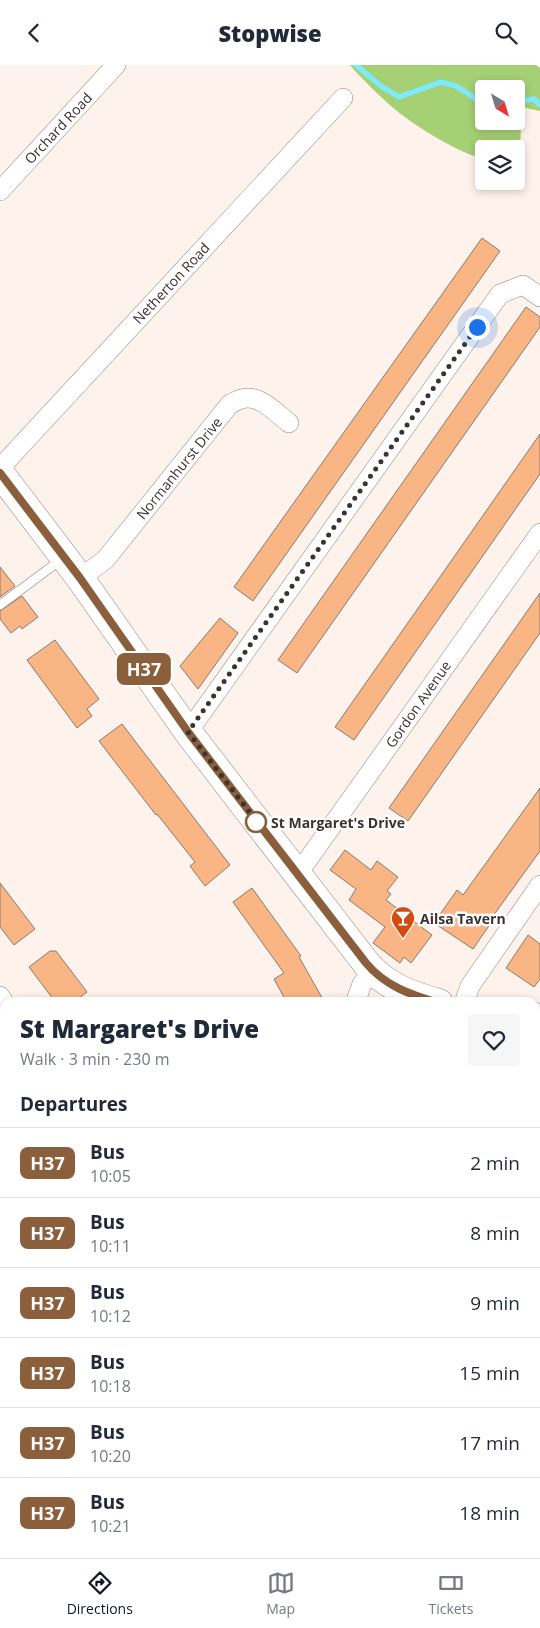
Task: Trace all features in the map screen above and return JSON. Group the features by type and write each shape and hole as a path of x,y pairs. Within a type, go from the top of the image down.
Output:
{"main road":[{"path":"0,473 80,578 188,732 372,971 404,992 420,997"}],"street":[{"name":"Orchard Road","path":"0,191 116,65"},
{"name":"Netherton Road","path":"0,468 342,98"},
{"path":"188,732 500,295 523,285 540,297"},
{"name":"Normanhurst Drive","path":"80,578 105,560 230,405 242,398 264,403 289,423"},
{"name":"Gordon Avenue","path":"297,875 540,533"},
{"path":"466,997 470,986 540,885"},
{"path":"357,997 362,984 372,971"}],"lane":[{"path":"0,605 64,557"}],"green space":[{"path":"350,65 536,65 540,68 540,111 525,108 525,80 475,80 475,130 521,130 520,140 475,140 475,157 435,137 410,121 386,102"}],"building":[{"path":"482,238 500,251 253,601 234,587"},
{"path":"526,307 540,317 540,327 297,673 278,660"},
{"path":"540,434 540,474 354,740 335,727"},
{"path":"0,567 15,586 0,597"},
{"path":"540,593 540,633 408,821 389,808"},
{"path":"22,596 38,617 22,629 20,626 11,633 0,619 0,611"},
{"path":"220,618 238,633 198,689 180,666"},
{"path":"55,640 99,699 87,709 92,716 77,728 27,660"},
{"path":"122,724 230,865 205,886 190,866 195,862 99,741"},
{"path":"540,788 540,851 493,916 495,917 473,949 434,923 457,890 463,895"},
{"path":"345,850 371,870 377,861 398,877 387,891 391,894 386,900 432,935 411,963 404,957 400,963 373,943 385,927 349,900 356,889 330,870"},
{"path":"0,883 35,929 14,945 0,927"},
{"path":"252,888 301,956 299,957 322,997 284,997 274,979 284,973 233,902"},
{"path":"528,935 540,944 540,979 534,987 506,968"},
{"path":"50,951 56,951 87,992 81,997 52,997 29,967"}],"waterway":[{"path":"356,65 381,86 399,97 441,82 456,86 475,98"},
{"path":"525,100 534,99 540,105"}],"bus line":[{"name":"H37","path":"0,473 80,578 188,732 372,971 396,988 420,997"}],"place":[{"name":"St Margaret's Drive","path":"256,822"},
{"name":"Ailsa Tavern","path":"403,939"}],"route":[{"path":"256,822 261,827 188,732 477,327"}]}
